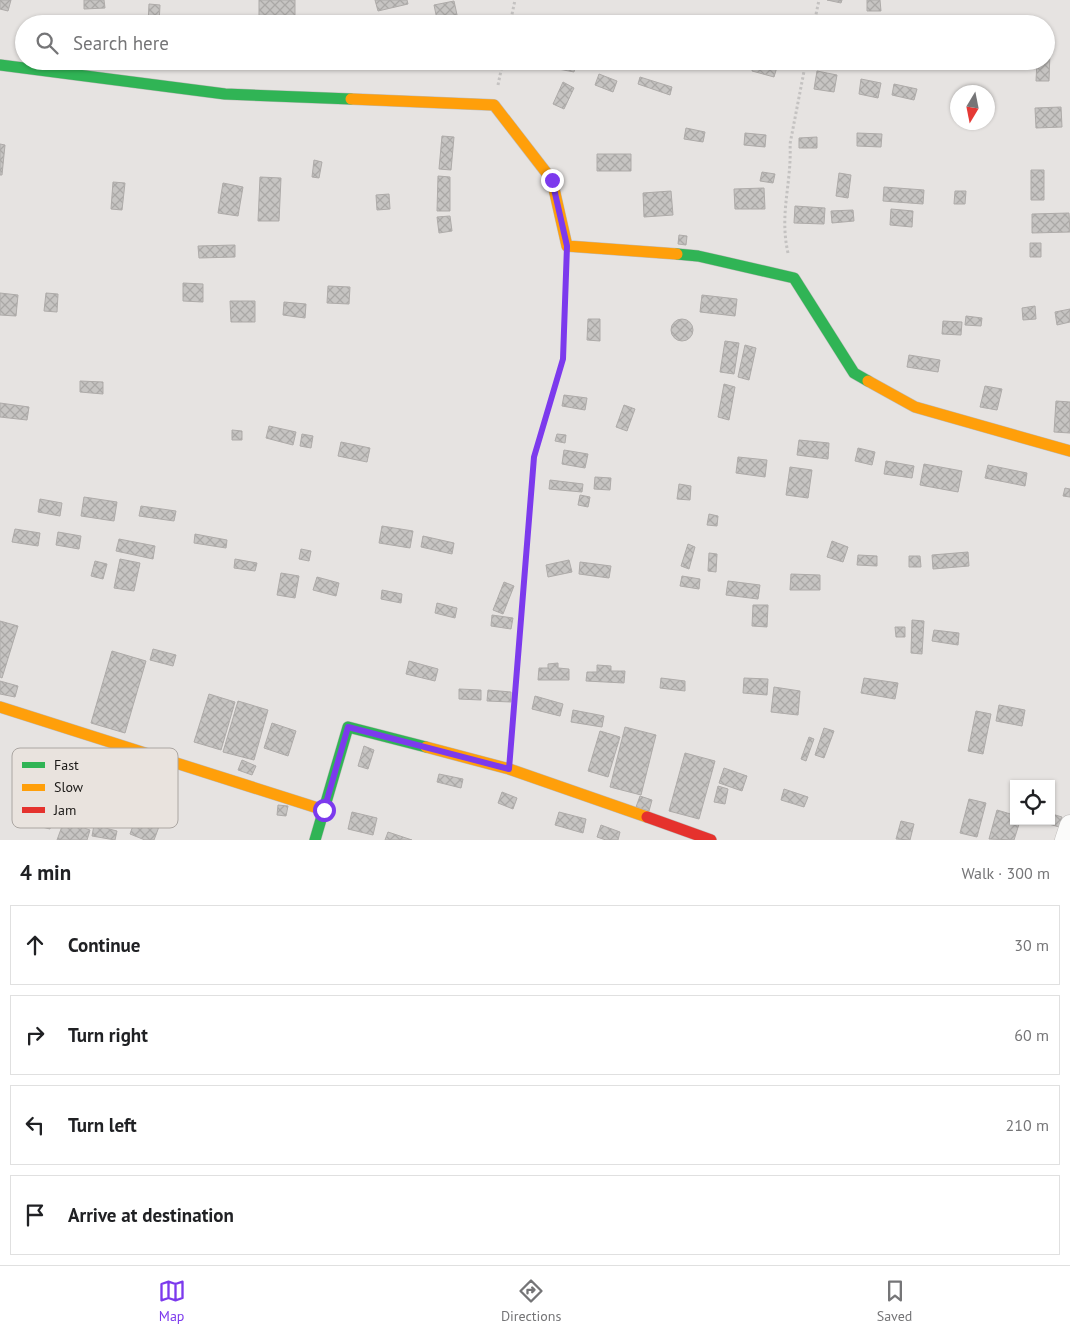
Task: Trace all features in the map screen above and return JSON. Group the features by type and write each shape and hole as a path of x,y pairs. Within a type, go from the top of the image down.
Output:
{"street":[{"path":"0,65 15,67"},
{"path":"39,70 225,94 494,104 552,180 567,246 698,256 794,278 854,373 915,407 1070,451"},
{"path":"0,707 129,748"},
{"path":"315,840 348,727 509,769 711,840"},
{"path":"178,764 324,810"},
{"path":"1065,840 1070,825"}],"path":[{"path":"512,15 515,0"},
{"path":"816,15 819,0"},
{"path":"794,278 784,238 784,209 790,144 804,70"},
{"path":"509,769 534,457 563,359 567,246"}],"building":[{"path":"0,0 11,0 8,11 0,9"},
{"path":"84,0 104,0 105,8 84,9"},
{"path":"259,0 295,0 295,15 259,15"},
{"path":"375,0 407,0 408,4 378,11"},
{"path":"827,0 842,0 841,3"},
{"path":"867,0 880,0 881,11 867,11"},
{"path":"454,1 457,15 436,15 434,5"},
{"path":"149,4 160,5 159,15 148,15"},
{"path":"752,70 776,70 774,77"},
{"path":"1037,70 1049,70 1049,81 1036,81"},
{"path":"817,71 837,75 834,92 814,89"},
{"path":"599,74 617,81 613,92 595,85"},
{"path":"640,77 672,87 670,95 638,84"},
{"path":"861,79 881,83 878,98 859,94"},
{"path":"563,82 574,88 564,109 553,104"},
{"path":"894,84 917,89 914,100 892,95"},
{"path":"1061,107 1062,127 1036,128 1035,108"},
{"path":"686,128 705,132 703,142 684,139"},
{"path":"745,133 766,135 765,147 744,145"},
{"path":"857,133 882,134 881,147 857,146"},
{"path":"442,136 454,137 451,170 439,169"},
{"path":"817,137 817,148 799,148 799,138"},
{"path":"0,144 5,145 2,175 0,175"},
{"path":"597,154 631,154 631,171 597,171"},
{"path":"314,160 322,162 319,178 312,177"},
{"path":"1031,170 1044,170 1044,200 1031,200"},
{"path":"762,172 775,174 773,183 760,181"},
{"path":"839,173 851,175 848,198 836,196"},
{"path":"438,176 450,177 450,211 437,211"},
{"path":"260,177 281,178 279,221 258,221"},
{"path":"113,182 125,183 122,210 111,209"},
{"path":"223,183 243,187 238,216 218,213"},
{"path":"884,187 924,190 923,204 883,201"},
{"path":"764,188 765,209 735,209 734,189"},
{"path":"671,191 673,215 644,217 643,193"},
{"path":"955,191 966,191 965,204 954,204"},
{"path":"389,194 390,209 377,210 376,195"},
{"path":"795,206 825,208 824,224 794,223"},
{"path":"891,209 913,211 912,227 890,225"},
{"path":"853,210 854,221 832,223 831,211"},
{"path":"1069,213 1070,232 1032,233 1032,214"},
{"path":"450,216 452,231 439,233 437,217"},
{"path":"679,235 687,236 686,245 678,244"},
{"path":"1030,243 1041,243 1041,257 1030,257"},
{"path":"235,245 235,257 199,258 198,246"},
{"path":"183,283 203,284 203,302 183,301"},
{"path":"328,286 350,287 349,304 327,303"},
{"path":"0,293 18,295 16,316 0,315"},
{"path":"46,293 58,294 57,312 44,311"},
{"path":"702,295 737,299 735,316 700,312"},
{"path":"230,301 255,301 255,322 231,322"},
{"path":"284,302 306,304 305,318 283,315"},
{"path":"1035,306 1036,319 1023,320 1022,308"},
{"path":"1070,309 1070,322 1057,325 1055,312"},
{"path":"966,316 982,318 981,326 965,325"},
{"path":"588,319 600,319 600,341 587,340"},
{"path":"682,319 690,322 693,330 690,338 682,341 674,338 671,330 674,322"},
{"path":"943,321 962,322 961,335 942,334"},
{"path":"725,341 739,343 734,374 720,372"},
{"path":"745,345 756,348 749,380 738,377"},
{"path":"909,355 940,360 938,372 907,367"},
{"path":"80,381 103,382 103,394 80,392"},
{"path":"724,384 735,387 729,420 718,417"},
{"path":"985,386 1002,389 997,410 980,407"},
{"path":"564,395 587,398 585,410 562,406"},
{"path":"1056,401 1070,402 1070,433 1054,432"},
{"path":"0,403 29,407 27,420 0,417"},
{"path":"624,405 635,409 627,431 616,427"},
{"path":"269,426 296,432 293,445 266,438"},
{"path":"232,430 242,431 242,440 232,440"},
{"path":"302,434 313,436 311,448 300,446"},
{"path":"557,434 566,435 565,443 555,441"},
{"path":"799,440 829,443 828,459 797,455"},
{"path":"341,442 370,448 367,462 338,456"},
{"path":"858,448 875,452 872,465 855,461"},
{"path":"564,450 588,454 585,468 562,464"},
{"path":"738,457 767,460 765,477 736,473"},
{"path":"886,461 914,466 912,478 884,474"},
{"path":"924,464 962,471 958,492 920,485"},
{"path":"988,465 1027,473 1025,486 985,478"},
{"path":"790,467 812,470 808,498 786,495"},
{"path":"595,477 611,478 610,490 594,489"},
{"path":"550,480 583,484 582,492 549,489"},
{"path":"679,484 691,486 690,500 677,499"},
{"path":"1065,488 1070,489 1070,497 1063,496"},
{"path":"580,495 590,497 588,507 578,505"},
{"path":"84,497 117,502 114,521 81,516"},
{"path":"40,499 62,503 60,516 38,512"},
{"path":"141,506 176,511 174,521 139,516"},
{"path":"709,514 718,516 717,526 707,525"},
{"path":"382,526 413,531 410,548 379,543"},
{"path":"15,529 40,533 38,546 12,542"},
{"path":"58,532 81,536 79,549 56,545"},
{"path":"195,534 227,540 226,548 194,543"},
{"path":"423,536 454,543 452,554 421,547"},
{"path":"119,539 155,546 153,559 116,551"},
{"path":"832,541 848,547 843,562 827,557"},
{"path":"688,544 695,547 689,569 681,566"},
{"path":"301,549 311,551 309,561 299,559"},
{"path":"968,552 969,566 933,569 932,555"},
{"path":"709,553 717,554 716,572 708,571"},
{"path":"858,555 877,556 877,566 857,565"},
{"path":"909,556 920,556 921,567 909,567"},
{"path":"120,559 140,563 134,591 114,588"},
{"path":"235,559 257,563 255,571 234,568"},
{"path":"569,560 572,572 548,577 546,565"},
{"path":"95,561 107,564 103,579 91,576"},
{"path":"580,562 611,566 609,578 579,574"},
{"path":"281,573 299,576 295,598 277,595"},
{"path":"791,574 820,575 820,590 790,590"},
{"path":"682,576 700,579 699,589 680,586"},
{"path":"317,577 339,583 336,596 313,590"},
{"path":"728,581 760,585 758,599 726,595"},
{"path":"504,582 514,586 503,614 493,610"},
{"path":"382,590 402,594 401,603 381,599"},
{"path":"437,603 457,608 455,618 435,613"},
{"path":"753,605 768,605 767,627 752,626"},
{"path":"492,615 513,618 511,629 491,626"},
{"path":"912,620 924,621 922,654 911,653"},
{"path":"0,621 18,626 2,678 0,677"},
{"path":"895,627 905,627 905,637 896,637"},
{"path":"934,630 959,633 958,645 932,641"},
{"path":"153,649 176,655 173,666 150,660"},
{"path":"112,651 146,661 125,733 91,723"},
{"path":"409,661 438,669 435,681 406,674"},
{"path":"558,663 558,668 569,669 569,680 538,680 539,668 548,668 548,664"},
{"path":"597,665 611,666 611,671 625,671 624,683 586,681 587,672 597,672"},
{"path":"661,678 685,681 685,691 660,688"},
{"path":"744,678 768,679 767,695 743,693"},
{"path":"864,678 898,683 895,699 861,693"},
{"path":"0,681 18,686 15,697 0,694"},
{"path":"774,687 800,691 798,715 771,712"},
{"path":"459,689 481,690 481,700 459,699"},
{"path":"488,690 511,692 511,702 487,701"},
{"path":"209,694 235,702 221,750 194,742"},
{"path":"535,696 563,704 560,716 532,709"},
{"path":"238,701 268,710 254,760 223,752"},
{"path":"999,705 1025,710 1022,726 996,721"},
{"path":"573,710 604,716 602,727 571,722"},
{"path":"976,711 991,714 983,754 968,751"},
{"path":"272,723 296,731 288,756 264,748"},
{"path":"625,727 656,735 641,795 610,787"},
{"path":"824,728 834,731 824,758 815,755"},
{"path":"600,731 620,737 608,777 588,771"},
{"path":"809,737 814,739 806,761 801,759"},
{"path":"364,746 374,750 368,769 358,766"},
{"path":"685,753 715,761 699,819 669,811"},
{"path":"242,760 256,766 252,775 238,770"},
{"path":"724,768 747,776 742,791 719,783"},
{"path":"439,774 463,779 461,788 437,782"},
{"path":"718,786 728,789 725,804 714,802"},
{"path":"784,789 808,797 804,807 781,800"},
{"path":"502,792 517,798 513,809 498,803"},
{"path":"640,796 652,800 649,811 636,807"},
{"path":"969,799 986,803 977,837 960,833"},
{"path":"278,805 288,806 286,816 277,815"},
{"path":"997,810 1010,814 1010,825 1019,825 1014,840 989,839"},
{"path":"352,812 377,818 373,835 348,829"},
{"path":"559,812 586,819 583,833 555,825"},
{"path":"1055,815 1062,817 1059,827 1052,825 1055,825"},
{"path":"901,821 914,824 910,840 896,839"},
{"path":"601,825 620,832 618,840 606,840 597,837"},
{"path":"61,828 84,828 90,830 87,840 57,840"},
{"path":"93,828 106,828 117,831 115,840 92,836"},
{"path":"132,828 158,828 154,840 145,840 130,834"},
{"path":"388,832 412,840 385,840"}],"traffic: fast":[{"path":"0,65 15,67"},
{"path":"39,70 225,94 351,99"},
{"path":"677,254 698,256 794,278 854,373 868,381"},
{"path":"315,840 348,727 426,747"}],"traffic: slow":[{"path":"351,99 494,105 552,180 567,246 677,254"},
{"path":"868,381 915,407 1070,451"},
{"path":"0,707 129,748"},
{"path":"426,747 509,769 647,817"},
{"path":"178,764 324,810"}],"traffic: jam":[{"path":"647,817 711,840"}],"route":[{"path":"324,810 348,727 509,769 534,457 563,359 567,246 552,180"}]}
